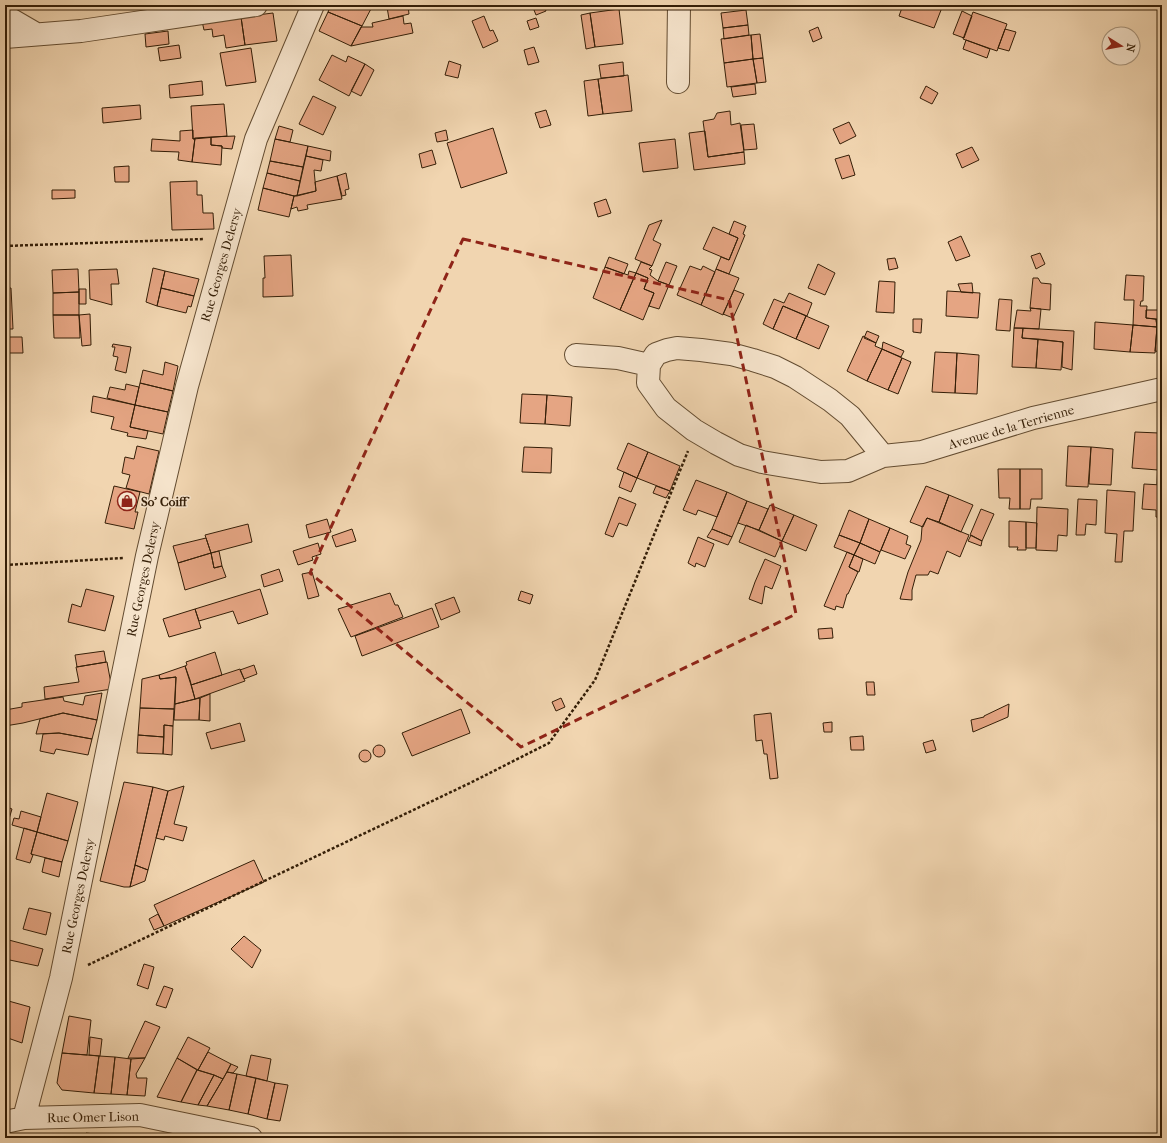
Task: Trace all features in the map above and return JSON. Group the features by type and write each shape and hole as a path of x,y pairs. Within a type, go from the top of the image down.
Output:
{"street":[{"path":"5,36 81,32 256,5"},
{"name":"Rue Georges Delersy","path":"14,1120 61,978 147,556 187,386 256,139 313,5"},
{"path":"678,5 678,82"},
{"path":"5,16 36,34"},
{"path":"576,355 618,358 649,365 656,354 677,348 730,354 753,360 774,367 830,400 850,416 883,456"},
{"name":"Avenue de la Terrienne","path":"649,365 648,383 666,408 694,430 739,455 762,462 820,472 848,471 883,456 922,452 1033,418 1162,389"},
{"name":"Rue Omer Lison","path":"14,1120 140,1115 251,1138"}],"path":[{"path":"5,246 228,239"},
{"path":"61,978 470,783 549,743 595,680 690,446 694,430"},
{"path":"5,565 147,556"}],"highlighted area":[{"path":"463,239 729,300 796,614 521,747 310,573"}],"building":[{"path":"331,5 373,5 362,26 328,12"},
{"path":"408,5 409,14 389,19 387,7"},
{"path":"532,5 544,5 546,11 536,15"},
{"path":"903,5 943,5 934,28 899,16"},
{"path":"619,9 623,44 595,47 590,13"},
{"path":"746,10 748,25 723,28 721,13"},
{"path":"962,11 972,16 964,38 953,34"},
{"path":"328,12 362,26 351,46 319,31"},
{"path":"973,12 1007,24 997,51 963,39"},
{"path":"273,13 277,41 245,45 241,17"},
{"path":"590,13 595,47 586,49 581,15"},
{"path":"403,16 404,24 411,23 413,33 351,46 361,27 373,27 372,23"},
{"path":"484,16 490,31 493,30 498,41 483,48 472,21"},
{"path":"241,17 245,45 226,48 224,35 213,37 212,29 204,30 202,21"},
{"path":"536,18 539,27 530,30 527,21"},
{"path":"748,25 749,35 724,39 723,28"},
{"path":"818,27 822,38 813,42 809,31"},
{"path":"1005,29 1016,32 1009,51 998,48"},
{"path":"168,31 169,44 146,47 145,34"},
{"path":"760,34 763,58 753,59 751,35"},
{"path":"751,35 753,59 724,63 721,39"},
{"path":"966,40 990,49 987,58 963,49"},
{"path":"179,45 181,58 160,61 158,48"},
{"path":"534,47 539,62 528,65 524,50"},
{"path":"251,48 256,82 226,86 220,53"},
{"path":"332,55 346,62 348,56 365,64 349,96 319,80"},
{"path":"763,58 766,82 757,83 753,59"},
{"path":"753,59 757,83 727,87 724,63"},
{"path":"449,61 461,65 458,78 445,75"},
{"path":"623,62 624,76 601,78 599,65"},
{"path":"365,64 374,70 361,96 351,91"},
{"path":"628,75 632,111 603,114 598,79"},
{"path":"598,79 603,114 588,116 584,81"},
{"path":"202,81 203,95 170,98 169,85"},
{"path":"755,84 756,94 733,97 731,87"},
{"path":"926,86 938,93 932,104 920,98"},
{"path":"313,96 336,107 323,135 299,124"},
{"path":"224,104 227,136 193,139 191,106"},
{"path":"140,105 141,119 103,123 102,108"},
{"path":"546,110 551,125 540,128 535,113"},
{"path":"730,111 731,125 740,123 744,152 708,157 703,121 714,119 717,113"},
{"path":"849,122 856,136 840,144 833,129"},
{"path":"754,124 757,149 744,150 741,125"},
{"path":"279,126 293,130 290,142 275,139"},
{"path":"493,128 507,173 461,188 447,143"},
{"path":"193,130 193,139 195,138 192,162 178,160 179,152 151,151 152,139 180,141 180,131"},
{"path":"446,130 448,140 437,142 435,133"},
{"path":"705,131 708,157 744,152 745,164 694,170 689,133"},
{"path":"235,136 232,149 211,145 211,137"},
{"path":"211,137 211,145 222,146 221,165 192,162 195,138"},
{"path":"275,139 308,146 303,167 270,161"},
{"path":"675,139 678,168 643,172 639,143"},
{"path":"308,146 331,151 330,161 306,156"},
{"path":"972,147 979,160 962,168 956,154"},
{"path":"432,150 436,164 422,168 419,154"},
{"path":"849,155 855,175 842,179 835,159"},
{"path":"306,156 323,160 321,171 314,170 316,191 297,196"},
{"path":"270,161 303,167 300,181 267,173"},
{"path":"129,166 129,182 115,182 114,167"},
{"path":"267,173 300,181 297,196 263,188"},
{"path":"346,173 349,189 345,190 346,195 342,196 337,176"},
{"path":"337,176 342,199 307,205 308,209 298,211 297,207 291,209 294,196 316,191 315,182"},
{"path":"197,181 197,195 202,195 203,213 213,213 214,229 172,230 170,182"},
{"path":"263,188 294,196 289,217 258,210"},
{"path":"52,190 75,190 75,198 52,199"},
{"path":"606,199 611,213 598,217 594,203"},
{"path":"662,220 653,240 661,244 652,266 635,259 649,225"},
{"path":"734,221 746,226 743,234 745,235 729,274 716,269 721,257 729,260 738,238 729,234"},
{"path":"713,227 738,238 729,260 703,249"},
{"path":"961,236 970,256 956,261 948,242"},
{"path":"1040,253 1045,264 1036,269 1031,256"},
{"path":"291,255 293,296 263,297 263,278 265,278 264,256"},
{"path":"609,257 628,264 624,274 605,267"},
{"path":"895,258 898,268 889,270 887,259"},
{"path":"641,262 652,266 649,269 652,270 650,275 658,281 669,285 659,309 649,306 654,293 644,289 648,278 636,273"},
{"path":"666,262 677,266 669,285 658,281"},
{"path":"818,264 835,273 825,295 808,288"},
{"path":"690,266 701,270 703,266 715,272 701,305 677,295"},
{"path":"605,267 628,275 629,271 636,273 620,310 593,298"},
{"path":"153,268 165,271 157,306 146,302"},
{"path":"78,269 79,292 53,293 52,270"},
{"path":"117,269 119,284 111,284 112,305 90,299 89,270"},
{"path":"716,269 739,278 723,315 701,305"},
{"path":"165,271 199,279 194,296 161,288"},
{"path":"636,273 648,278 644,289 654,293 643,320 620,310"},
{"path":"1126,275 1144,276 1143,301 1141,301 1140,306 1147,306 1146,318 1156,319 1157,327 1133,325 1134,300 1124,300"},
{"path":"1033,278 1038,278 1041,283 1051,284 1050,310 1030,308"},
{"path":"879,281 895,282 894,313 876,312"},
{"path":"972,283 973,293 961,292 958,284"},
{"path":"5,288 11,288 13,329 5,329"},
{"path":"161,288 194,296 191,307 188,306 186,313 157,306"},
{"path":"79,289 86,289 86,304 79,304"},
{"path":"734,290 744,294 733,318 723,314"},
{"path":"947,291 980,293 978,318 946,316"},
{"path":"79,292 79,315 53,315 53,293"},
{"path":"789,293 812,303 807,316 783,306 773,329 763,324 774,299 784,303"},
{"path":"999,299 1012,300 1010,331 996,330"},
{"path":"783,306 806,316 796,339 773,329"},
{"path":"1030,308 1041,309 1039,329 1014,328 1017,310 1031,311"},
{"path":"1146,310 1162,310 1162,320 1146,318"},
{"path":"90,314 91,345 82,346 79,315"},
{"path":"53,315 79,315 80,338 54,338"},
{"path":"806,316 829,326 819,349 796,339"},
{"path":"913,319 922,319 921,333 913,332"},
{"path":"1156,319 1162,320 1162,352 1155,351 1157,327"},
{"path":"1095,322 1133,325 1130,352 1094,349"},
{"path":"1133,325 1157,327 1155,353 1130,352"},
{"path":"1014,328 1023,328 1022,338 1038,339 1036,368 1012,367"},
{"path":"1023,328 1074,331 1072,370 1062,367 1063,342 1022,338"},
{"path":"867,331 879,336 876,343 864,338"},
{"path":"863,336 876,343 875,346 882,349 867,381 847,371"},
{"path":"8,337 22,337 23,353 8,353"},
{"path":"1038,339 1063,342 1061,370 1036,368"},
{"path":"883,342 904,351 901,357 882,349"},
{"path":"113,344 131,347 126,373 115,370 118,357 113,356 115,347 112,347"},
{"path":"882,349 902,358 888,390 867,381"},
{"path":"935,352 957,353 955,393 932,392"},
{"path":"957,353 979,355 977,394 955,393"},
{"path":"902,358 911,362 898,394 888,390"},
{"path":"165,362 178,366 173,391 140,383 143,370 163,375"},
{"path":"140,383 173,391 168,412 135,405"},
{"path":"126,384 139,387 135,405 107,398 110,387 125,390"},
{"path":"522,394 547,395 545,424 520,423"},
{"path":"547,395 572,397 570,426 545,424"},
{"path":"93,396 135,405 130,427 148,431 146,439 127,436 128,433 111,429 114,417 91,412"},
{"path":"135,405 168,412 163,434 130,427"},
{"path":"1135,432 1159,433 1158,470 1132,468"},
{"path":"1159,433 1162,433 1162,484 1157,484"},
{"path":"628,443 648,452 637,478 617,469"},
{"path":"137,446 159,451 149,494 126,488 130,475 122,473 125,457 134,459"},
{"path":"1068,446 1091,447 1088,487 1066,486"},
{"path":"524,447 552,448 551,473 522,472"},
{"path":"1091,447 1113,449 1111,485 1089,484"},
{"path":"648,452 680,466 670,491 637,478"},
{"path":"998,469 1020,469 1020,509 1009,509 1010,498 999,498"},
{"path":"1020,469 1042,469 1042,499 1031,499 1030,509 1020,509"},
{"path":"624,472 637,478 631,492 619,487"},
{"path":"696,480 727,492 717,517 698,510 696,515 683,510"},
{"path":"1144,484 1162,485 1162,518 1156,517 1156,510 1142,509"},
{"path":"114,486 140,492 135,512 138,512 134,529 105,523"},
{"path":"656,486 670,491 666,498 653,493"},
{"path":"926,486 949,495 939,522 927,518 923,527 910,522"},
{"path":"1107,490 1135,492 1133,531 1124,531 1122,562 1115,562 1117,534 1105,533"},
{"path":"727,492 747,501 732,537 712,529"},
{"path":"949,495 973,505 961,532 939,522"},
{"path":"619,497 636,504 627,526 619,523 613,537 605,534"},
{"path":"1078,499 1097,500 1096,525 1086,524 1085,535 1076,535"},
{"path":"747,501 768,509 759,530 738,523"},
{"path":"770,505 794,515 782,541 759,530"},
{"path":"1037,507 1068,509 1067,536 1058,535 1057,551 1036,550"},
{"path":"981,509 994,514 982,541 970,535"},
{"path":"849,510 869,519 860,543 839,535"},
{"path":"794,515 817,525 806,551 782,541"},
{"path":"927,518 969,535 960,557 947,551 938,574 930,571 928,575 916,575 912,590 912,600 900,599 908,572 921,540 922,527"},
{"path":"327,519 331,532 309,538 306,525"},
{"path":"869,519 890,528 880,552 860,543"},
{"path":"1009,521 1026,522 1026,550 1017,550 1018,547 1009,547"},
{"path":"1026,522 1037,523 1036,548 1026,548"},
{"path":"248,524 252,542 211,553 205,535"},
{"path":"746,525 782,541 775,557 739,542"},
{"path":"890,528 908,536 906,544 911,546 905,559 881,550"},
{"path":"352,529 356,541 336,547 332,536"},
{"path":"712,529 732,537 728,545 707,537"},
{"path":"839,535 860,543 854,555 834,547"},
{"path":"971,535 982,541 981,546 968,541"},
{"path":"698,537 714,544 705,567 696,563 695,567 688,563"},
{"path":"206,538 211,553 178,563 173,546"},
{"path":"318,543 321,554 312,557 313,560 298,565 293,551"},
{"path":"860,543 880,552 875,564 854,555"},
{"path":"219,551 222,566 214,568 211,553"},
{"path":"847,552 854,555 849,567 858,572 847,594 843,608 836,606 835,610 824,606"},
{"path":"211,553 214,568 222,566 226,577 185,590 178,563"},
{"path":"854,555 863,559 859,572 849,567"},
{"path":"765,559 781,566 772,589 765,586 762,604 749,599"},
{"path":"279,569 283,581 264,587 261,575"},
{"path":"312,572 319,596 308,599 302,574"},
{"path":"86,589 114,596 105,631 68,622 72,604 81,607"},
{"path":"260,589 268,614 238,624 233,611 199,621 195,609"},
{"path":"521,591 533,595 530,604 518,600"},
{"path":"390,593 395,605 398,605 403,617 351,637 338,609"},
{"path":"454,597 460,612 441,620 435,604"},
{"path":"432,608 439,627 362,656 355,636"},
{"path":"195,609 201,628 169,637 163,619"},
{"path":"6,613 9,637 5,638 5,614"},
{"path":"832,628 833,638 819,639 818,629"},
{"path":"104,651 106,662 77,667 75,655"},
{"path":"215,652 222,675 191,685 185,666 187,665 186,662"},
{"path":"107,662 112,689 45,699 44,687 79,682 76,667"},
{"path":"254,665 257,674 244,679 240,670"},
{"path":"185,666 195,699 175,704 176,677 160,679 159,675"},
{"path":"240,669 245,681 195,699 191,685"},
{"path":"159,675 160,679 176,677 174,709 140,708 142,679"},
{"path":"866,682 874,682 875,695 867,695"},
{"path":"102,693 97,720 63,713 5,726 5,710 22,707 22,703 63,697 64,701 83,705 85,696"},
{"path":"210,694 210,721 199,720 200,698"},
{"path":"200,698 199,720 174,720 175,704"},
{"path":"561,698 565,707 556,711 552,702"},
{"path":"1009,704 1008,717 973,732 971,720 984,717"},
{"path":"140,708 174,709 173,726 164,725 164,737 138,735"},
{"path":"461,709 470,733 412,756 402,733"},
{"path":"63,713 97,720 92,739 59,733 36,734 40,719"},
{"path":"771,713 778,778 770,779 767,754 764,754 762,740 756,741 754,715"},
{"path":"832,722 832,732 824,732 823,723"},
{"path":"240,723 245,741 211,749 206,733"},
{"path":"164,725 173,726 172,755 163,754"},
{"path":"59,733 92,739 88,755 56,749 54,754 40,751 43,734"},
{"path":"138,735 164,737 163,754 137,753"},
{"path":"863,736 864,750 851,750 850,737"},
{"path":"933,740 936,750 926,753 923,743"},
{"path":"377,745 381,745 385,751 381,757 377,757 373,753 373,749"},
{"path":"363,750 367,750 371,756 367,762 363,762 359,758 359,754"},
{"path":"124,782 153,787 130,887 100,881"},
{"path":"184,786 174,824 187,827 183,841 165,836 164,840 156,838 168,791"},
{"path":"153,787 168,791 148,870 135,865"},
{"path":"47,793 78,802 68,841 37,832"},
{"path":"5,806 12,809 9,819 5,818"},
{"path":"21,811 41,817 37,832 12,825 14,818 19,819"},
{"path":"24,828 37,832 30,863 16,859"},
{"path":"37,832 68,841 62,862 31,854"},
{"path":"45,858 62,862 59,877 42,872"},
{"path":"254,860 264,882 164,926 154,905"},
{"path":"135,865 148,870 145,881 130,887"},
{"path":"29,908 51,913 46,935 23,929"},
{"path":"158,914 164,926 154,930 149,919"},
{"path":"244,936 261,950 252,968 231,949"},
{"path":"5,939 43,949 38,966 5,959"},
{"path":"144,964 154,967 148,989 137,985"},
{"path":"164,986 173,989 166,1008 156,1005"},
{"path":"5,1000 30,1007 22,1043 5,1037"},
{"path":"69,1016 91,1020 87,1055 62,1053"},
{"path":"145,1021 160,1027 145,1058 128,1058"},
{"path":"90,1037 102,1039 100,1056 89,1055"},
{"path":"188,1037 210,1048 198,1070 177,1058"},
{"path":"208,1052 231,1064 223,1079 198,1070"},
{"path":"62,1053 99,1056 94,1093 62,1090 57,1083"},
{"path":"251,1055 271,1059 267,1081 246,1076"},
{"path":"99,1056 115,1057 111,1094 94,1093"},
{"path":"115,1057 131,1059 127,1095 111,1094"},
{"path":"145,1058 136,1074 137,1078 147,1078 145,1096 127,1095 131,1059"},
{"path":"177,1058 197,1070 181,1102 157,1097"},
{"path":"231,1064 238,1067 233,1073 227,1072"},
{"path":"197,1070 214,1075 198,1105 181,1102"},
{"path":"227,1072 237,1074 229,1110 207,1106"},
{"path":"237,1074 256,1078 248,1114 229,1110"},
{"path":"214,1075 223,1079 207,1106 198,1105"},
{"path":"256,1078 275,1083 267,1119 248,1114"},
{"path":"275,1083 288,1085 280,1121 267,1119"},
{"path":"86,1133 127,1138 85,1138"},
{"path":"70,1134 71,1138 57,1138 56,1136"}],"place":[{"name":"So' Coiff","path":"127,501"}]}
